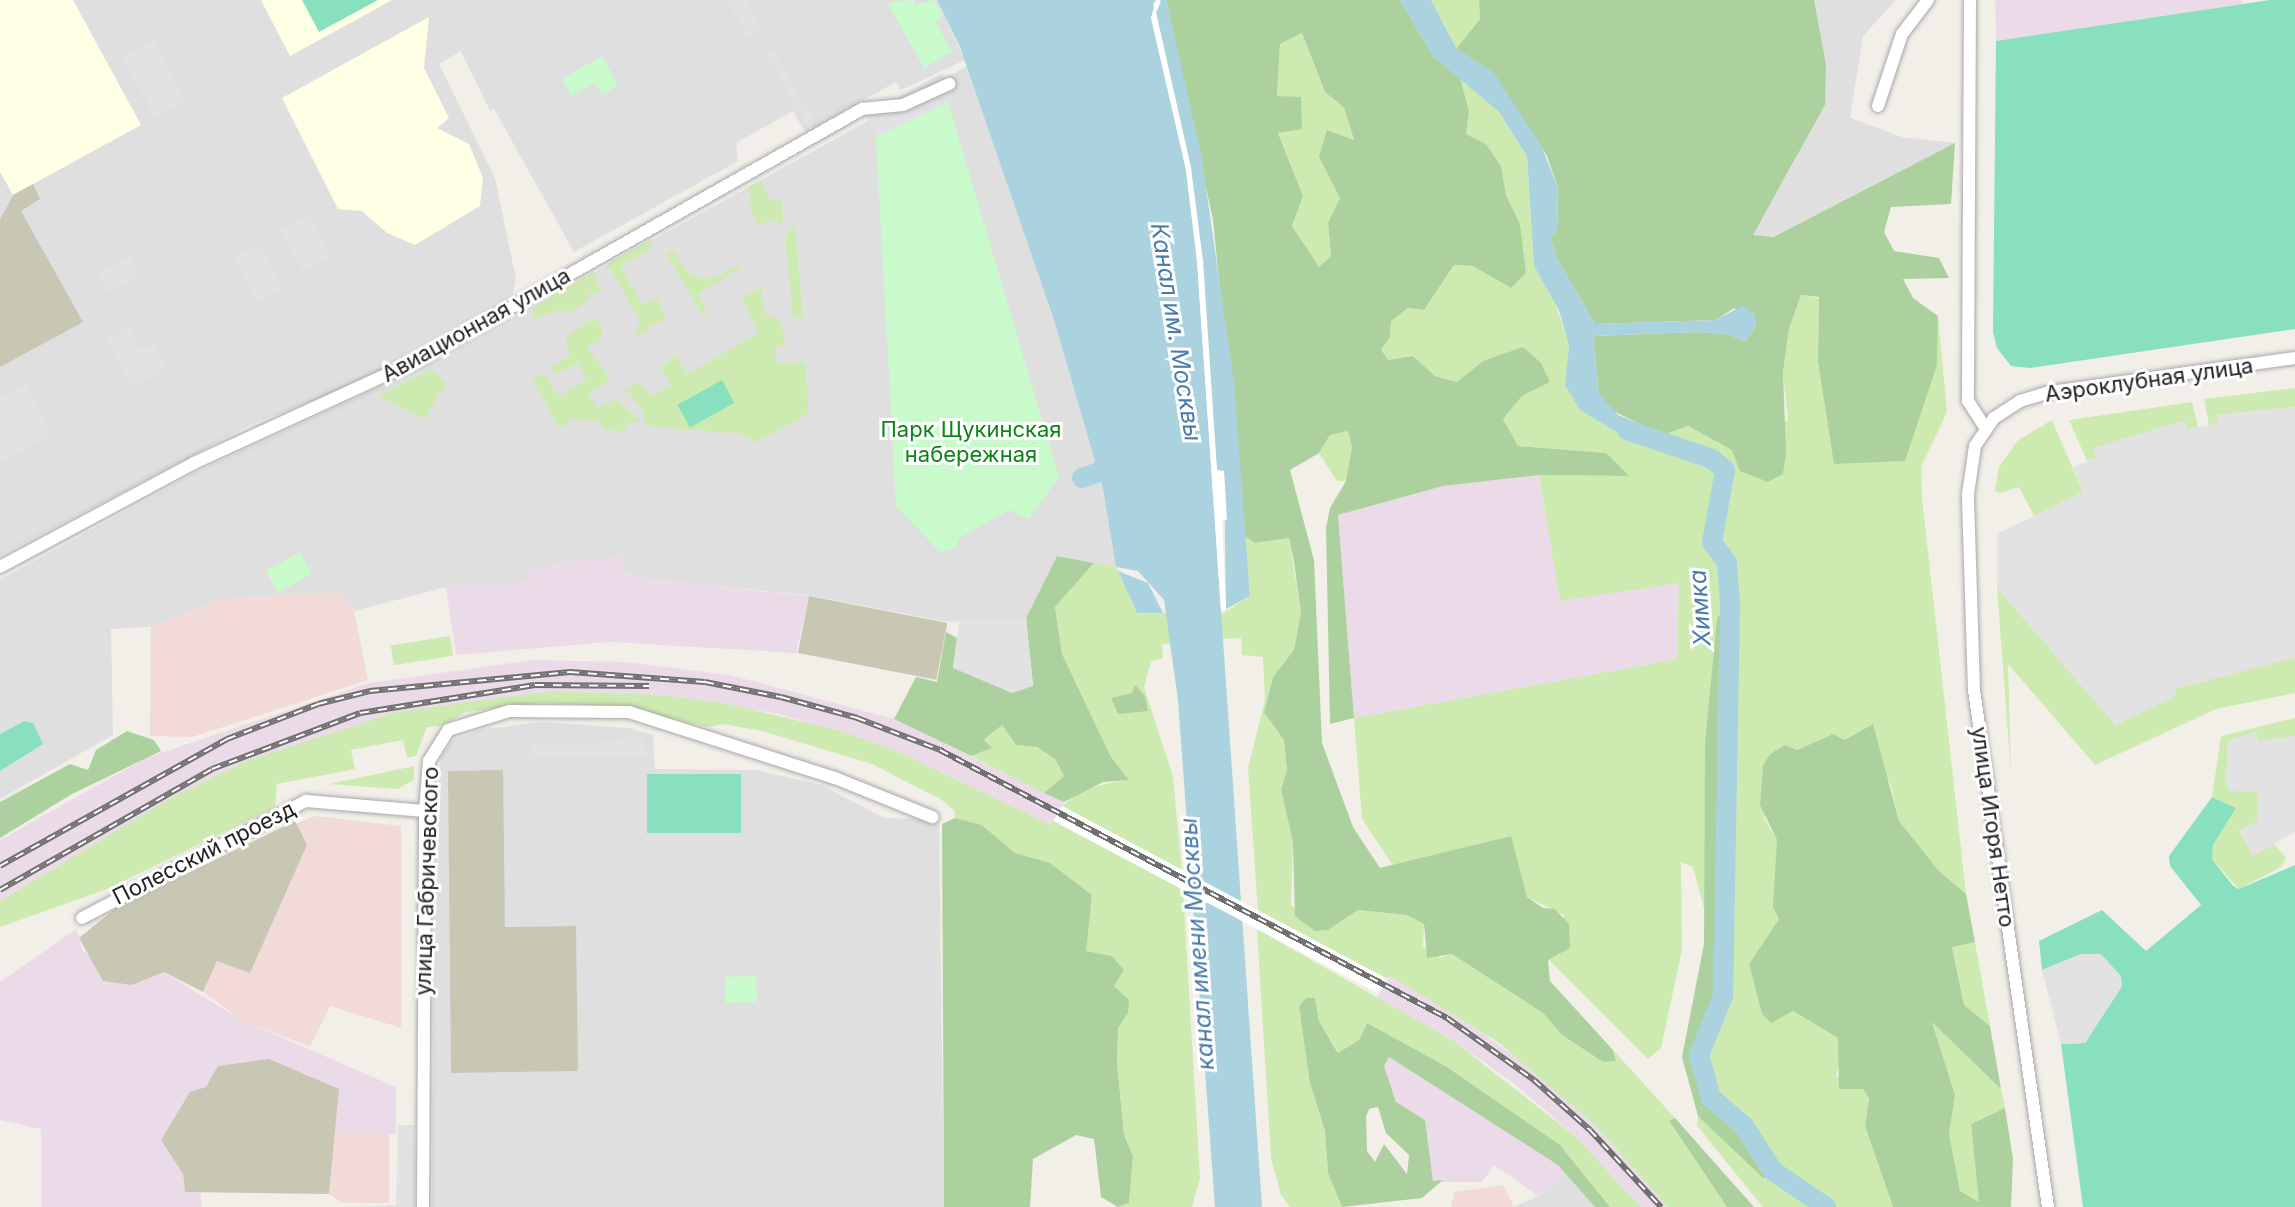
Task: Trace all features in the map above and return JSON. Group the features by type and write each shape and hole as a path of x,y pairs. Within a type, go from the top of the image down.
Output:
{"street":[{"path":"1878,106 1902,34 1928,0"},
{"path":"1970,0 1968,401 1986,429"},
{"name":"Авиационная улица","path":"0,567 194,463 420,359 862,109 903,105 949,84"},
{"name":"Аэроклубная улица","path":"1975,446 1986,429 2020,401 2050,392 2295,358"},
{"name":"улица Игоря Нетто","path":"1975,446 1968,494 1974,690 2048,1207"},
{"name":"улица Габричевского","path":"423,1207 425,811 429,761 448,730 482,716 542,708 629,712 835,778 932,817"},
{"name":"Полесский проезд","path":"82,918 306,801 425,811"}],"shaded area":[{"path":"0,0 937,0 965,60 901,90 896,82 805,132 793,111 736,143 738,161 574,252 494,109 490,111 461,51 439,64 495,178 516,279 512,299 417,353 336,392 254,423 0,556"},
{"path":"0,0 73,0 141,125 13,195 0,172"},
{"path":"261,0 392,0 290,56"},
{"path":"727,0 747,0 763,30 749,38"},
{"path":"1814,0 1896,0 1863,36 1850,118 1902,137 1955,143 1772,237 1752,235 1797,157 1817,27"},
{"path":"1995,0 2241,0 2243,4 1996,41"},
{"path":"429,17 424,68 449,118 437,128 469,144 483,178 480,206 415,245 387,233 362,211 338,209 282,98"},
{"path":"154,41 186,102 155,118 123,57"},
{"path":"773,50 816,124 809,128 766,54"},
{"path":"967,66 1054,320 1103,489 1116,567 1057,556 1026,618 948,622 806,595 652,580 623,572 621,556 530,568 532,582 446,587 354,611 340,592 223,599 151,627 111,629 113,735 0,799 0,580 195,473 431,363"},
{"path":"942,73 954,99 876,137 866,115"},
{"path":"33,184 40,199 21,211 83,322 0,367 0,220 13,195"},
{"path":"308,215 330,256 303,271 281,230"},
{"path":"257,243 283,287 258,302 232,258"},
{"path":"129,256 139,276 107,292 97,272"},
{"path":"129,327 139,350 153,344 166,369 132,387 107,339"},
{"path":"25,384 52,434 0,462 0,397"},
{"path":"2295,407 2295,658 2174,689 2176,696 2116,725 1997,588 1997,534 2083,492 2073,467 2096,458 2093,448 2184,421 2187,429 2217,424 2217,415"},
{"path":"1539,475 1560,600 1679,583 1677,659 1354,718 1338,515 1443,486"},
{"path":"621,556 623,572 652,580 809,596 796,653 610,642 456,655 446,587 531,582 530,567"},
{"path":"340,592 354,611 368,680 192,737 150,736 151,627 223,599"},
{"path":"809,596 947,623 936,680 798,653"},
{"path":"960,618 1026,618 1033,686 1012,693 953,668"},
{"path":"534,660 625,662 730,675 894,719 1064,802 1051,825 893,749 779,714 661,695 550,691 363,733 0,911 0,840 146,758 369,683"},
{"path":"542,722 629,728 653,735 655,769 756,770 821,785 884,818 939,819 944,1207 432,1207 435,814 441,757 453,740 479,730"},
{"path":"2256,732 2258,741 2295,736 2295,832 2253,856 2239,830 2257,822 2257,792 2230,791 2226,782 2228,741"},
{"path":"624,736 641,736 646,756 531,757 530,743 618,742"},
{"path":"503,770 505,927 576,926 578,1071 451,1073 448,771"},
{"path":"315,816 401,826 401,1028 330,1006 310,1047 241,1020 203,992 217,960 250,972 307,845 296,824"},
{"path":"295,821 307,845 250,973 217,961 203,992 164,972 132,985 103,981 79,938 116,908"},
{"path":"76,929 83,951 132,985 164,972 241,1020 396,1087 396,1134 334,1134 338,1089 206,1087 161,1140 183,1174 185,1191 201,1192 201,1207 41,1207 41,1129 0,1120 0,982"},
{"path":"2081,954 2101,954 2121,976 2122,986 2085,1043 2061,1044 2042,970"},
{"path":"1390,976 1454,1012 1540,1075 1595,1125 1668,1207 1641,1207 1576,1137 1517,1086 1454,1041 1377,998"},
{"path":"1389,1057 1568,1173 1538,1196 1494,1165 1482,1182 1433,1182 1425,1120 1396,1102 1384,1066"},
{"path":"269,1059 339,1089 329,1194 185,1192 183,1174 161,1140 190,1092 206,1087 218,1066"},
{"path":"398,1125 415,1125 415,1207 363,1207 396,1205"},
{"path":"334,1134 389,1134 389,1203 343,1203 329,1194"},
{"path":"1568,1173 1595,1207 1514,1207 1538,1196"},
{"path":"1503,1185 1514,1207 1451,1207 1454,1192"}],"green space":[{"path":"302,0 378,0 319,32"},
{"path":"913,0 916,5 934,0 943,16 935,21 952,52 924,68 887,2"},
{"path":"1166,0 1400,0 1434,57 1460,78 1469,111 1466,134 1486,144 1501,166 1506,195 1520,224 1526,273 1511,288 1473,266 1454,265 1424,310 1408,308 1391,321 1390,338 1381,349 1388,360 1413,356 1435,376 1457,382 1483,361 1523,347 1541,363 1550,382 1522,396 1503,419 1518,446 1606,453 1629,476 1539,475 1443,486 1338,515 1354,718 1330,724 1326,528 1330,508 1346,481 1352,447 1348,431 1330,435 1319,453 1290,470 1314,560 1322,743 1353,827 1380,868 1511,836 1527,897 1543,908 1555,909 1569,924 1570,948 1548,960 1550,981 1613,1050 1616,1061 1603,1062 1562,1035 1543,1013 1452,954 1427,958 1424,924 1407,915 1358,910 1328,930 1315,931 1295,916 1293,843 1281,789 1287,770 1284,740 1264,712 1273,677 1294,650 1301,613 1289,538 1255,543 1245,536 1213,220","holes":["1302,33 1325,92 1344,108 1354,140 1327,130 1319,157 1340,198 1328,223 1331,256 1319,267 1292,226 1303,196 1278,133 1302,129 1301,97 1277,96 1280,44"]},
{"path":"1431,0 1479,0 1480,19 1456,49"},
{"path":"1479,0 1814,0 1826,65 1825,105 1753,235 1773,237 1955,143 1951,204 1891,207 1884,232 1894,251 1939,258 1949,278 1903,279 1913,298 1938,316 1937,365 1905,461 1834,464 1818,361 1819,297 1801,295 1789,329 1783,372 1786,452 1783,474 1768,482 1740,471 1732,450 1688,426 1649,440 1642,425 1613,411 1599,394 1593,336 1698,332 1729,334 1745,342 1756,325 1734,308 1716,320 1595,324 1556,257 1551,237 1557,230 1558,188 1547,156 1494,74 1456,49 1480,19"},
{"path":"2270,0 2295,0 2295,329 2030,368 2011,366 1997,348 1993,332 1996,41"},
{"path":"1302,33 1325,92 1344,108 1354,141 1340,198 1328,223 1331,256 1319,268 1292,226 1303,196 1278,132 1301,98 1277,96 1280,44"},
{"path":"602,56 618,85 602,95 595,83 571,96 562,79"},
{"path":"1460,78 1499,112 1527,156 1534,266 1555,301 1569,346 1566,380 1580,410 1615,431 1649,440 1688,426 1732,450 1788,420 1783,372 1789,329 1801,295 1819,298 1818,361 1937,365 1938,316 1947,412 1921,467 1922,498 1966,894 1939,871 1899,821 1890,782 1845,740 1833,734 1797,750 1785,745 1764,818 1777,840 1779,919 1749,964 1762,1014 1793,1011 1838,1038 1842,1051 1836,1076 1863,1089 1869,1100 1865,1126 1893,1207 1763,1207 1697,1126 1698,1116 1779,1175 1744,1126 1711,1098 1699,1055 1723,996 1706,871 1705,912 1693,867 1681,862 1682,950 1661,1048 1648,1059 1548,959 1559,955 1564,915 1527,897 1510,836 1394,867 1362,819 1354,718 1677,659 1679,583 1560,601 1539,475 1628,476 1605,453 1518,446 1503,419 1522,396 1550,382 1503,355 1483,361 1457,382 1435,376 1413,356 1388,360 1381,348 1390,338 1391,321 1408,308 1424,310 1454,265 1473,266 1511,288 1520,224 1506,195 1501,166 1486,144 1466,134 1469,111"},
{"name":"Парк Щукинская набережная","path":"948,102 1059,477 1029,519 1009,510 958,539 957,548 940,552 896,506 876,137"},
{"path":"760,180 770,200 782,200 783,225 773,220 758,225 752,213 748,187"},
{"path":"790,228 795,228 803,317 793,318 785,237"},
{"path":"652,239 649,250 621,266 642,305 657,298 666,318 634,337 640,320 607,264"},
{"path":"674,250 686,271 699,278 716,277 738,264 740,268 698,294 707,311 702,314 666,254"},
{"path":"593,272 601,293 588,294 590,299 571,313 560,310 533,320 534,307"},
{"path":"761,287 764,309 767,316 780,319 786,346 775,347 777,364 806,362 808,414 755,443 742,434 646,426 643,410 621,384 629,388 639,381 651,396 671,385 661,368 676,355 687,374 758,333 742,297"},
{"path":"590,320 598,320 603,331 599,342 586,346 611,379 588,393 597,408 616,399 642,422 629,422 624,432 603,429 601,422 570,418 567,426 558,425 532,379 544,373 558,396 587,379 577,363 558,374 549,368 570,355 565,338"},
{"path":"431,369 446,384 424,419 378,396"},
{"path":"722,380 735,403 690,427 677,405"},
{"path":"2295,388 2295,407 2218,415 2217,424 2209,425 2204,399"},
{"path":"2192,402 2198,427 2186,429 2184,421 2094,448 2096,458 2087,461 2069,420"},
{"path":"2052,420 2083,492 2034,516 2019,487 2001,493 1995,491 1999,467 2017,441"},
{"path":"1348,431 1352,447 1347,481 1337,481 1319,453 1330,435"},
{"path":"1245,536 1256,543 1289,538 1301,613 1294,650 1273,677 1264,711 1284,740 1287,770 1281,789 1293,843 1291,905 1328,930 1358,910 1407,915 1424,924 1423,947 1440,958 1452,954 1543,1013 1562,1035 1603,1062 1616,1061 1613,1050 1675,1118 1669,1122 1727,1207 1668,1207 1595,1125 1498,1042 1390,976 1385,979 1258,911 1248,768 1265,700 1263,657 1242,655 1241,638 1222,639 1220,615 1250,596"},
{"path":"300,552 312,574 278,593 266,571"},
{"path":"1057,556 1094,563 1055,607 1062,654 1111,757 1129,780 1103,782 1064,802 1044,793 1064,776 1055,759 1037,747 1016,745 1002,725 984,740 992,748 971,756 894,719 916,677 937,682 946,632 957,638 953,668 1033,686 1026,618"},
{"path":"1094,563 1116,567 1137,613 1167,613 1172,643 1162,644 1163,658 1151,661 1144,687 1173,777 1182,870 1062,806 1083,789 1128,779 1111,757 1062,654 1055,607"},
{"path":"1997,588 2116,725 2176,695 2174,689 2253,665 2295,658 2295,693 2216,709 2095,765 2008,664 2011,773"},
{"path":"1730,606 1723,996 1699,1055 1711,1098 1744,1126 1780,1176 1763,1178 1698,1116 1682,1057 1704,944 1705,744 1717,618"},
{"path":"450,636 453,656 394,665 391,645"},
{"path":"1135,685 1145,696 1148,711 1118,714 1111,698 1132,693"},
{"path":"550,691 661,695 728,704 837,730 893,749 1051,825 1053,821 1183,890 1200,1178 1192,1207 1119,1207 1129,1203 1133,1156 1124,1135 1117,1062 1118,1028 1128,1013 1114,986 1124,970 1112,956 1085,951 1092,895 1050,863 1015,853 982,825 955,818 954,810 940,799 872,764 762,731 723,724 709,727 609,706 540,703 465,712 442,726 427,727 416,756 407,758 403,740 351,750 355,769 277,784 275,807 107,889 0,927 0,901 169,799 246,761 397,712"},
{"path":"2295,718 2295,736 2258,741 2256,733 2228,741 2226,782 2257,792 2258,822 2239,830 2253,855 2274,844 2286,858 2281,867 2239,889 2212,859 2213,845 2236,808 2212,797 2221,736"},
{"path":"25,721 33,723 43,744 0,771 0,734"},
{"path":"1873,724 1899,821 1939,871 1966,894 1975,942 1952,947 1964,1005 1990,1026 2001,1089 1932,1022 1955,1095 1949,1134 1960,1191 1979,1202 1971,1124 2005,1108 2013,1159 2011,1207 1893,1207 1865,1126 1869,1099 1863,1089 1839,1089 1838,1038 1793,1011 1771,1023 1762,1014 1749,964 1779,919 1773,907 1777,840 1760,805 1763,766 1770,754 1785,745 1797,750 1833,734 1845,740"},
{"path":"1002,725 1016,745 1037,747 1055,759 1064,776 1044,793 971,756 992,748 984,741"},
{"path":"127,731 154,740 161,751 72,794 0,838 0,802 70,764 88,770 96,750"},
{"path":"414,766 414,780 397,789 329,784"},
{"path":"647,774 741,774 741,833 647,833"},
{"path":"2212,797 2236,808 2213,845 2212,859 2233,886 2239,889 2295,865 2295,1207 2083,1207 2061,1044 2085,1043 2122,986 2081,954 2042,970 2039,941 2102,910 2146,951 2201,905 2170,866 2169,856"},
{"path":"955,818 982,825 1015,853 1050,863 1092,895 1086,951 1112,956 1124,970 1114,986 1129,1000 1128,1013 1118,1028 1117,1062 1124,1135 1133,1156 1129,1203 1118,1207 1101,1197 1094,1139 1076,1135 1033,1159 1030,1207 944,1207 942,824"},
{"path":"1257,929 1454,1041 1576,1137 1641,1207 1610,1207 1560,1145 1447,1067 1367,1023 1359,1040 1339,1053 1319,1021 1315,999 1310,1083 1325,1131 1328,1173 1342,1207 1290,1207 1281,1195 1271,1158"},
{"path":"1975,942 1990,1026 1964,1005 1952,946"},
{"path":"756,976 757,1002 726,1003 725,977"},
{"path":"1306,998 1315,998 1319,1021 1338,1053 1359,1040 1367,1023 1447,1067 1560,1145 1610,1207 1595,1207 1558,1165 1389,1057 1384,1066 1396,1102 1425,1120 1433,1181 1443,1180 1422,1198 1342,1207 1328,1173 1325,1131 1310,1083 1299,1006","holes":["1378,1107 1386,1133 1409,1155 1407,1174 1384,1144 1375,1162 1367,1151 1366,1117 1369,1109"]},
{"path":"1931,1019 2001,1089 2005,1108 1971,1124 1980,1203 1960,1191 1948,1134 1955,1095"},
{"path":"1675,1118 1754,1207 1727,1207 1669,1121"}],"water":[{"path":"937,0 1156,0 1153,4 1186,170 1197,261 1262,1207 1215,1207 1178,700 1164,600 1138,571 1116,567 1103,489 1054,320 960,47"},
{"path":"1160,0 1166,0 1201,153 1234,382 1250,596 1226,609 1224,471 1217,471 1191,168 1156,12"},
{"path":"1400,0 1431,0 1456,48 1494,73 1541,145 1558,188 1557,231 1551,237 1556,257 1595,324 1716,320 1742,306 1754,313 1756,325 1745,342 1729,334 1698,332 1593,336 1599,394 1618,415 1642,425 1649,440 1615,431 1580,410 1565,385 1569,346 1559,310 1534,266 1527,156 1499,112 1434,57"},
{"path":"1118,571 1148,583 1163,613 1137,613"}],"pier":[{"path":"1156,0 1161,1 1156,13 1191,168 1203,261 1217,470 1224,471 1227,520 1222,521 1226,609 1221,611 1197,261 1186,170 1151,18"},
{"path":"1062,806 1385,978 1377,993 1054,821"}],"waterway":[{"name":"Химка","path":"1627,430 1712,459 1725,470 1712,542 1727,563 1730,606 1723,996 1699,1055 1711,1098 1744,1126 1773,1171 1826,1207"},
{"path":"1082,478 1124,463"}],"railway":[{"path":"0,866 227,739 318,704 370,691 570,672 705,682 781,697 857,718 940,750 1447,1018 1534,1080 1590,1130 1661,1207"},
{"path":"0,890 212,769 360,713 535,685 649,686"}],"water label":[{"name":"Канал им. Москвы","path":"1176,332"},
{"name":"канал имени Москвы","path":"1197,944"}]}
